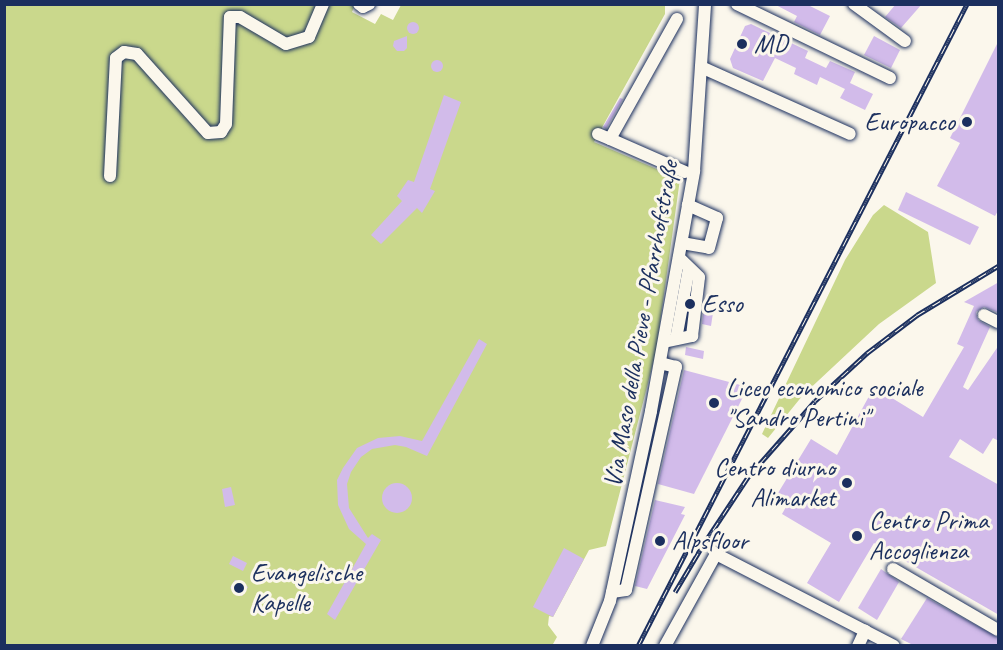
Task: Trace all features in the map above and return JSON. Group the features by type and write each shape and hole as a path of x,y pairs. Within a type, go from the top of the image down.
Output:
{"street":[{"path":"110,176 116,58 124,52 136,54 208,133 221,132 226,124 230,17 240,17 286,44 309,37 323,4"},
{"path":"359,4 363,7 369,4"},
{"name":"Via Maso della Pieve - Pfarrhofstraße","path":"592,645 612,592 660,363 670,341 681,243 694,171 705,4"},
{"path":"737,4 890,78"},
{"path":"854,4 905,41"},
{"path":"678,19 604,136 685,172"},
{"path":"701,67 850,134"},
{"path":"681,243 709,248 717,218 688,205"},
{"path":"670,341 692,336 699,277 679,258"},
{"path":"984,315 999,322"},
{"path":"612,592 626,590 676,367 660,363"},
{"path":"635,485 649,488"},
{"path":"668,643 716,554 894,645"},
{"path":"892,569 999,630"},
{"path":"858,645 865,631"}],"green space":[{"path":"4,5 355,5 352,12 375,24 381,14 393,20 401,5 665,5 665,14 594,142 680,179 656,352 606,546 589,550 553,617 549,616 548,625 557,637 553,644 556,645 5,645"},
{"path":"884,205 928,232 936,283 879,324 803,395 768,438 762,434 845,260 873,215"}],"building":[{"path":"774,4 806,4 830,16 820,35 794,22 797,16"},
{"path":"896,4 922,4 901,28 885,17"},
{"path":"415,22 419,28 415,34 411,34 407,26"},
{"path":"751,24 808,51 805,58 826,68 830,61 855,72 850,83 873,94 865,110 840,98 845,89 820,77 817,85 794,74 796,68 775,58 763,81 733,68 730,59 745,26"},
{"path":"407,36 407,48 404,51 397,51 393,46 394,41"},
{"path":"874,36 900,50 891,68 864,55"},
{"path":"999,40 999,209 995,216 937,186 960,143 950,138"},
{"path":"439,60 443,66 439,72 435,72 431,64"},
{"path":"444,95 461,102 430,189 435,191 422,213 417,208 381,244 371,235 402,201 397,196 408,180 414,182"},
{"path":"620,98 623,99 606,129 603,127"},
{"path":"906,192 979,227 970,245 898,210"},
{"path":"999,282 999,313 984,307 976,312 978,320 990,327 963,387 968,390 999,345 999,441 993,438 983,454 960,439 949,457 999,485 999,615 874,543 839,602 807,583 831,543 782,514 790,500 778,493 811,439 837,455 874,387 923,417 964,347 957,344 974,306 964,302"},
{"path":"704,305 714,306 711,326 702,324"},
{"path":"479,339 487,344 427,456 395,445 372,449 361,457 351,472 347,484 349,508 368,538 372,534 381,540 335,620 327,614 366,544 349,529 338,505 337,480 343,468 357,448 378,438 400,436 422,441"},
{"path":"686,347 704,351 703,359 685,355"},
{"path":"684,370 748,387 694,494 658,484"},
{"path":"397,483 408,487 412,498 408,509 397,513 386,509 382,498 386,487"},
{"path":"231,487 235,505 225,507 222,489"},
{"path":"655,500 685,507 681,514 685,515 647,589 635,586"},
{"path":"564,548 584,559 553,617 533,607"},
{"path":"233,556 247,563 243,571 229,564"},
{"path":"881,569 899,582 877,620 858,608"},
{"name":"Evangelische Kapelle","path":"235,580 248,587 242,596 230,588"},
{"path":"927,598 999,638 999,645 913,645 901,639"}],"railway":[{"path":"638,646 967,4"},
{"path":"675,592 748,477 815,401 867,353 917,315 998,266"}],"place":[{"name":"MD","path":"742,44"},
{"name":"Europacco","path":"967,122"},
{"name":"Esso","path":"690,304"},
{"name":"Liceo economico sociale \"Sandro Pertini\"","path":"714,403"},
{"name":"Centro diurno Alimarket","path":"847,483"},
{"name":"Centro Prima Accoglienza","path":"857,536"},
{"name":"Alpsfloor","path":"660,541"},
{"name":"Evangelische Kapelle","path":"239,588"}]}
